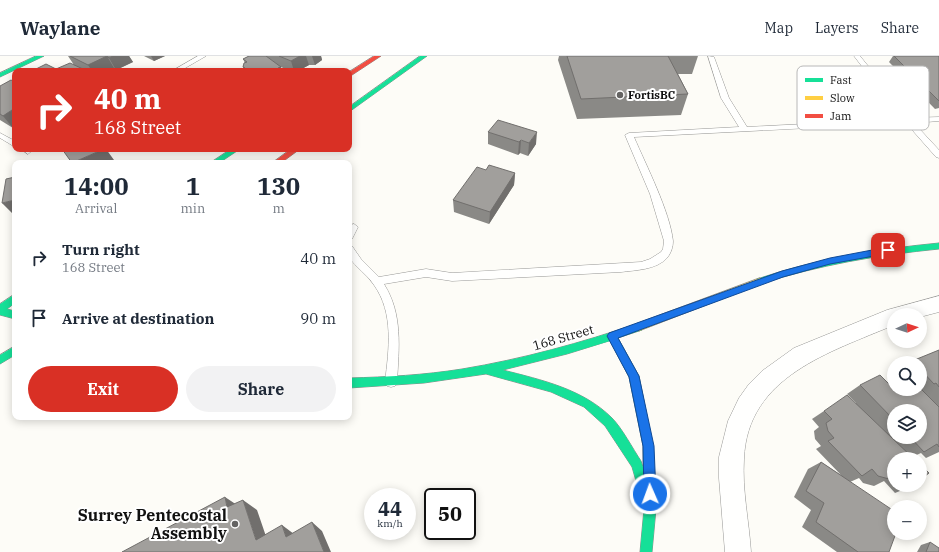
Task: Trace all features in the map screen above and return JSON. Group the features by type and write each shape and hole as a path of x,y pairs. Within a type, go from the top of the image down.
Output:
{"main road":[{"path":"15,68 41,56"},
{"path":"352,73 378,56"},
{"path":"352,108 424,56"},
{"path":"0,75 12,69"},
{"path":"219,160 231,152"},
{"path":"280,160 292,152"},
{"name":"168 Street","path":"352,383 391,382 440,378 484,370 567,351 782,274 830,261 868,254 939,246"},
{"path":"0,310 12,300"},
{"path":"0,310 12,314"},
{"path":"612,336 634,376 648,446 650,509 646,552"},
{"path":"0,360 12,352"},
{"path":"484,370 554,388 588,404 609,422 637,465 650,509"}],"street":[{"path":"924,308 939,304"},
{"path":"738,552 732,464 738,426 743,413 756,391 778,371 802,355 887,319"}],"lane":[{"path":"181,68 203,56"},
{"path":"858,56 866,66"},
{"path":"711,57 726,98 745,130"},
{"path":"929,120 939,119"},
{"path":"377,281 426,274 452,277 621,268 651,263 659,258 668,248 669,239 664,222 629,135 797,127"},
{"path":"916,130 939,156"},
{"path":"0,136 12,142"},
{"path":"352,231 354,227"},
{"path":"352,255 377,281 387,298 392,315 394,332 391,382"}],"building":[{"path":"70,56 107,56 88,65"},
{"path":"249,56 266,56 281,67 245,68 243,67 244,63 247,62 243,59"},
{"path":"279,56 300,56 291,61"},
{"path":"567,56 668,56 688,94 581,99"},
{"path":"894,56 939,56 939,101 929,91 929,66 904,66"},
{"path":"70,63 81,68 58,68"},
{"path":"46,64 54,68 38,68"},
{"path":"12,80 12,110 3,116 0,114 0,86"},
{"path":"498,120 537,132 529,143 521,140 519,142 488,132"},
{"path":"64,152 97,152 79,160 70,160"},
{"path":"489,165 515,173 490,212 453,200 477,167 486,170"},
{"path":"12,178 12,201 2,203 6,179"},
{"path":"939,350 939,387 927,376 927,356 924,356"},
{"path":"880,375 887,382 887,396 927,395 939,407 939,447 937,444 924,452 917,444 927,444 927,404 887,404 887,413 860,385"},
{"path":"847,395 887,433 887,444 898,444 907,452 887,452 887,478 878,476 872,469 862,476 828,441 834,438 828,431 826,423 832,419 824,411"},
{"path":"821,462 887,506 887,540 893,540 889,552 858,552 816,522 824,503 806,491"},
{"path":"225,497 227,507 243,500 256,540 282,525 286,537 312,522 324,552 122,552"},
{"path":"930,542 939,548 939,552 926,552"}],"traffic: fast":[{"path":"15,68 41,56"},
{"path":"352,108 424,56"},
{"path":"0,75 12,69"},
{"path":"219,160 231,152"},
{"path":"760,281 804,267 826,262 871,254 939,246"},
{"path":"0,309 12,300"},
{"path":"0,311 12,314"},
{"path":"352,383 461,374 532,360 639,327"},
{"path":"612,336 634,376 648,446 650,509 646,552"},
{"path":"0,360 12,352"},
{"path":"490,371 553,388 588,404 609,422 637,465 650,509"}],"traffic: slow":[{"path":"639,327 760,281"}],"traffic: jam":[{"path":"352,73 378,56"},
{"path":"280,160 292,152"}],"place":[{"name":"FortisBC","path":"620,95"},
{"name":"Surrey Pentecostal Assembly","path":"235,524"}],"route":[{"path":"650,494 648,446 634,376 612,336 654,322 782,274 830,261 888,250"}]}
